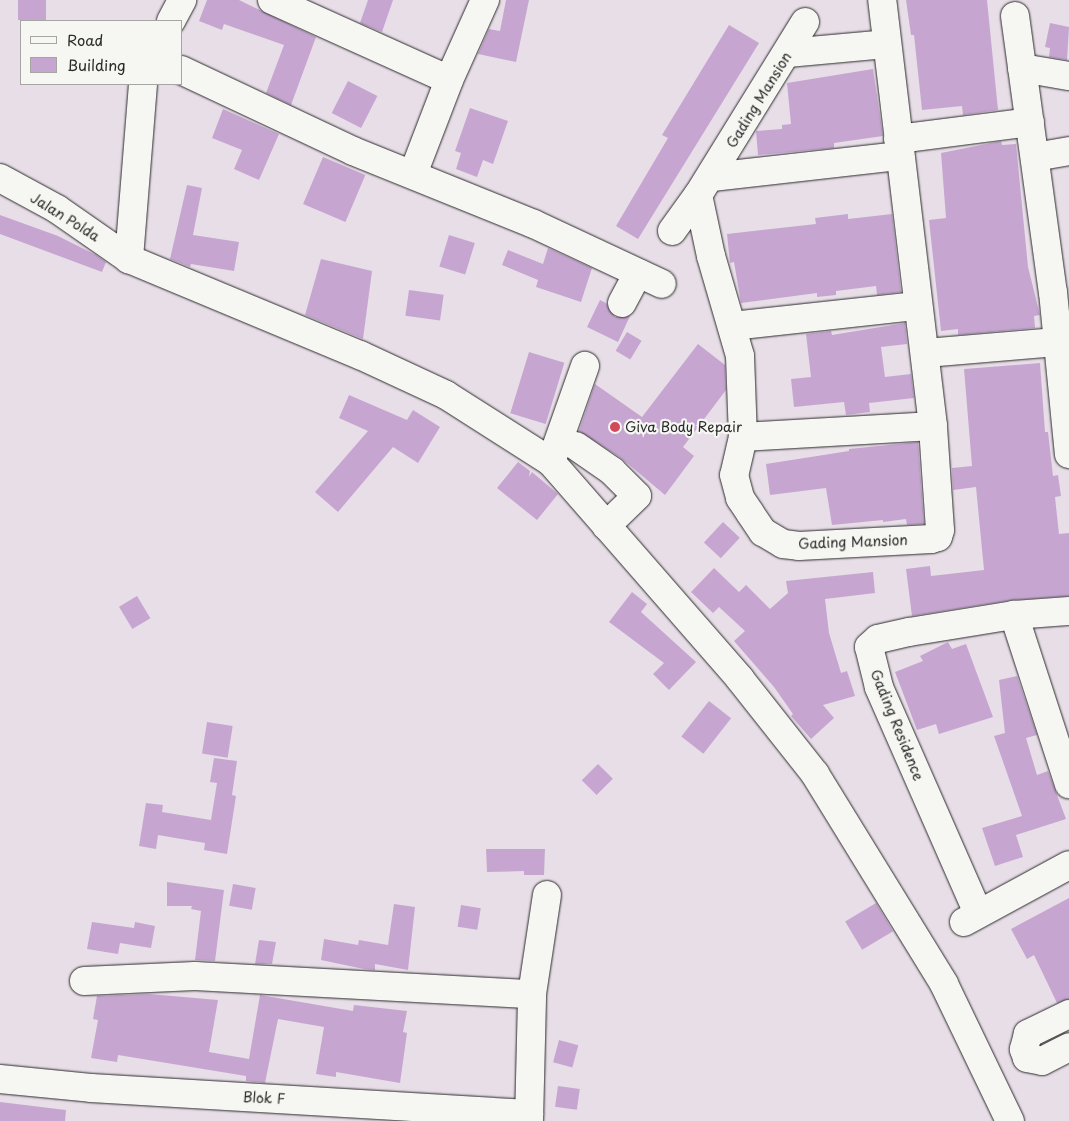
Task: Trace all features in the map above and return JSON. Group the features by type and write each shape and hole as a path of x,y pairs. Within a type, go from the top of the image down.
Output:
{"street":[{"path":"172,20 182,0"},
{"path":"272,0 449,80"},
{"path":"413,174 449,80 485,0"},
{"name":"Gading Mansion","path":"805,22 788,53 705,186 711,256 732,326 743,387 743,437 734,475 740,498 763,532 782,544 799,546 931,539 938,537 940,530 933,426 926,353 917,306 882,0"},
{"path":"1015,16 1034,157 1061,292 1062,357 1069,454"},
{"path":"788,53 886,44"},
{"path":"1022,68 1069,76"},
{"path":"182,70 353,151 534,224 650,279 622,302"},
{"path":"129,259 143,85"},
{"path":"672,230 705,186 1030,122"},
{"path":"1034,157 1069,151"},
{"name":"Jalan Polda","path":"0,178 57,209 129,259 360,355 446,395 551,462 740,679 815,774 944,984 1010,1121"},
{"path":"732,326 917,306"},
{"path":"926,353 1062,357"},
{"path":"551,462 585,366"},
{"path":"743,437 933,426"},
{"path":"576,446 612,471 637,496 606,526"},
{"name":"Gading Residence","path":"1069,611 1014,615 888,636 878,639 869,647 879,687 971,917 1069,865"},
{"path":"1014,615 1069,784"},
{"path":"529,1118 532,994 547,894"},
{"path":"84,981 195,976 532,994"},
{"path":"1069,1014 1028,1034 1024,1049 1027,1058 1042,1061 1069,1047"},
{"name":"Blok F","path":"0,1079 91,1088 529,1118"}],"building":[{"path":"18,0 46,0 46,20 18,20"},
{"path":"207,0 239,0 316,37 291,105 266,93 284,45 224,24 222,30 199,21"},
{"path":"368,0 393,0 382,32 360,23"},
{"path":"506,0 529,0 516,62 478,54 489,29 500,31"},
{"path":"906,0 987,0 998,110 963,115 962,106 922,110 914,35 911,35"},
{"path":"1050,23 1069,27 1067,60 1049,57 1050,48 1045,47"},
{"path":"729,25 759,43 638,239 616,226 668,138 662,135"},
{"path":"873,69 883,136 834,143 834,148 758,155 756,131 782,129 782,125 791,124 787,83"},
{"path":"348,81 377,96 361,128 332,113"},
{"path":"470,108 508,121 493,164 483,160 477,177 456,169 461,153 455,151"},
{"path":"223,109 279,134 259,180 234,169 242,150 212,138"},
{"path":"1001,141 1002,145 1016,144 1028,267 1040,315 1034,316 1035,328 958,335 958,329 941,331 929,220 946,218 941,153"},
{"path":"323,157 365,175 345,222 303,204"},
{"path":"187,185 202,188 193,235 239,242 234,271 191,264 190,267 170,259"},
{"path":"848,214 848,219 892,214 901,292 877,295 876,286 836,291 836,295 817,297 817,293 741,303 734,262 730,263 727,234 816,224 815,218"},
{"path":"0,215 58,236 96,255 106,262 102,272 0,234"},
{"path":"449,235 475,243 465,274 439,267"},
{"path":"548,248 592,268 581,302 536,287 538,280 502,265 508,250 543,264"},
{"path":"321,259 372,271 363,339 305,315"},
{"path":"409,290 444,295 440,321 405,316"},
{"path":"600,300 606,303 615,317 630,316 618,342 587,327"},
{"path":"905,323 907,344 881,347 885,377 911,374 914,398 869,403 870,412 846,415 844,402 794,407 791,379 811,377 806,334 831,331 832,335"},
{"path":"627,332 642,341 630,360 616,351"},
{"path":"698,344 725,365 726,390 683,447 694,456 665,495 621,458 579,431 595,384 642,417"},
{"path":"529,352 564,363 546,424 510,413"},
{"path":"1040,363 1045,432 1048,432 1053,476 1058,475 1061,496 1055,497 1059,534 1069,533 1069,596 1012,600 912,616 906,569 930,566 931,576 984,570 976,487 953,490 952,468 972,466 964,369"},
{"path":"349,395 407,420 413,410 440,427 418,463 393,447 338,512 315,492 368,431 339,418"},
{"path":"918,442 924,524 907,525 906,519 832,525 826,488 770,495 766,464 849,451 849,449"},
{"path":"518,462 530,471 529,477 532,472 558,494 537,520 497,488"},
{"path":"723,522 740,538 721,558 704,542"},
{"path":"714,568 739,592 746,585 770,609 788,593 786,581 873,572 875,593 825,599 829,633 841,673 847,671 855,696 823,705 834,718 811,739 791,716 793,714 774,687 734,641 745,631 719,607 713,613 691,592"},
{"path":"632,592 647,604 641,612 696,662 669,690 653,674 664,663 609,622"},
{"path":"137,596 150,618 132,629 119,607"},
{"path":"948,642 952,649 966,644 993,717 939,734 936,724 917,730 895,672 923,661 920,656"},
{"path":"1017,676 1037,735 1026,738 1037,775 1048,771 1066,819 1016,835 1023,857 995,866 982,828 1022,816 994,736 1005,733 999,680"},
{"path":"709,701 731,718 703,754 681,736"},
{"path":"207,722 233,726 228,758 202,754"},
{"path":"214,758 237,761 232,795 236,796 227,854 204,850 205,843 158,835 156,849 139,846 146,803 163,805 162,812 211,820 217,783 210,782"},
{"path":"598,764 613,779 597,795 582,780"},
{"path":"486,849 545,849 544,875 524,875 524,871 487,872"},
{"path":"167,882 224,890 215,961 195,960 201,911 191,909 192,906 167,906"},
{"path":"233,884 256,888 252,910 229,906"},
{"path":"1069,898 1069,999 1057,1003 1034,955 1027,959 1011,929"},
{"path":"876,903 893,931 862,950 845,922"},
{"path":"394,904 415,907 408,970 375,964 375,970 364,969 321,960 324,939 358,945 359,940 388,945"},
{"path":"461,905 481,908 477,930 458,927"},
{"path":"92,922 134,928 135,922 155,926 151,948 120,943 118,954 87,949"},
{"path":"259,940 276,942 272,964 255,964"},
{"path":"149,994 218,1000 209,1052 249,1059 260,995 353,1011 354,1005 407,1011 403,1032 407,1033 400,1083 336,1072 336,1077 316,1074 324,1027 278,1019 265,1083 246,1081 246,1076 118,1055 117,1062 91,1058 98,1020 93,1019 97,996"},
{"path":"559,1040 578,1045 572,1067 553,1062"},
{"path":"558,1086 580,1089 577,1110 555,1107"},
{"path":"0,1102 66,1110 65,1121 0,1121"}],"place":[{"name":"Giva Body Repair","path":"615,427"}]}
